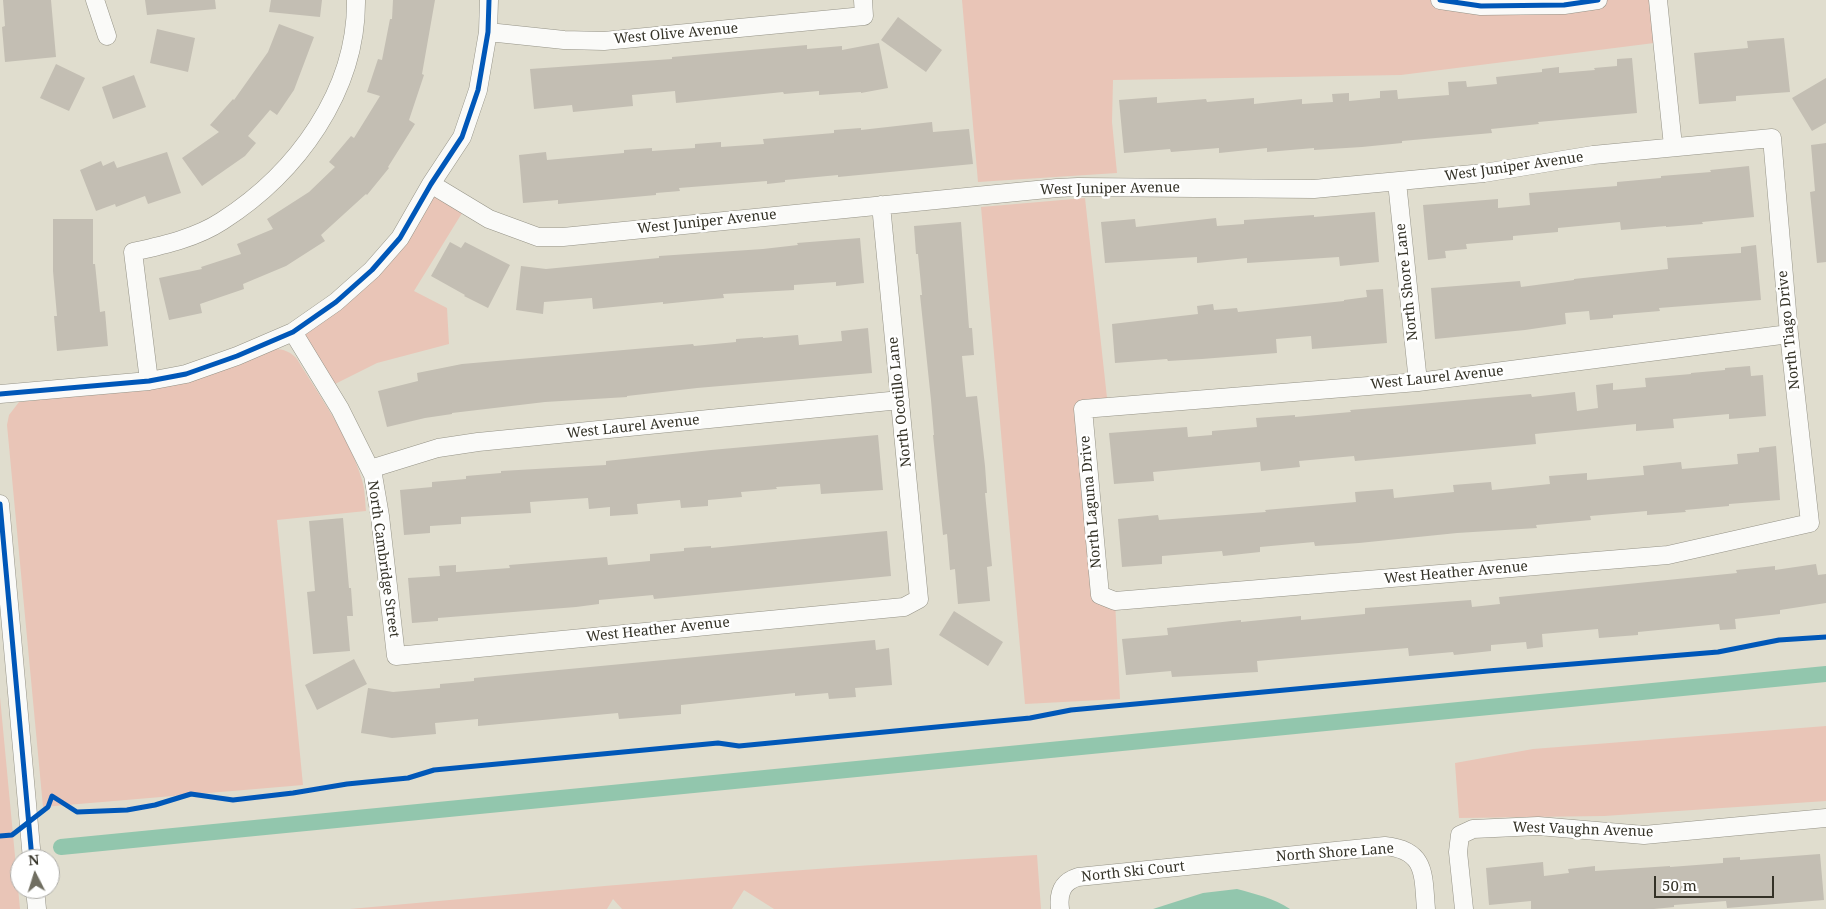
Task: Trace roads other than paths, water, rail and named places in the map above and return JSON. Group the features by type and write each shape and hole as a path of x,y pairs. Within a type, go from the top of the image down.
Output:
{"street":[{"path":"95,0 107,36"},
{"path":"148,381 133,252 175,243 221,222 265,189 307,143 332,103 350,57 356,0"},
{"path":"0,394 148,381 186,374 237,356 292,332 336,302 372,270 400,238 462,137 478,90 488,32 489,0"},
{"path":"1440,0 1481,6 1564,4 1598,0"},
{"path":"1658,0 1673,146"},
{"name":"West Olive Avenue","path":"488,32 564,40 604,41 863,8"},
{"name":"West Juniper Avenue","path":"432,184 489,220 538,237 563,237 1078,187 1314,189 1484,172 1593,155 1673,146 1772,138"},
{"name":"North Tiago Drive","path":"1772,138 1789,334 1810,523"},
{"name":"North Shore Lane","path":"1397,182 1418,382"},
{"name":"North Ocotillo Lane","path":"881,205 919,599"},
{"name":"North Cambridge Street","path":"292,332 340,409 372,475 380,516 396,656"},
{"name":"West Laurel Avenue","path":"1083,409 1418,382 1789,334"},
{"name":"West Laurel Avenue","path":"370,469 438,448 478,442 900,400"},
{"name":"North Laguna Drive","path":"1083,409 1100,596"},
{"path":"0,504 31,849"},
{"name":"West Heather Avenue","path":"1100,596 1115,601 1668,555 1810,523"},
{"name":"West Heather Avenue","path":"396,656 904,607 919,599"},
{"name":"West Vaughn Avenue","path":"1464,909 1458,852 1460,834 1472,829 1538,826 1644,834 1826,818"},
{"name":"North Shore Lane","path":"1229,862 1386,846 1397,847 1407,850 1415,857 1420,866 1426,909"},
{"name":"North Ski Court","path":"1060,909 1058,898 1062,888 1069,880 1078,877 1229,862"}],"waterway":[{"path":"61,847 1826,674"}]}
